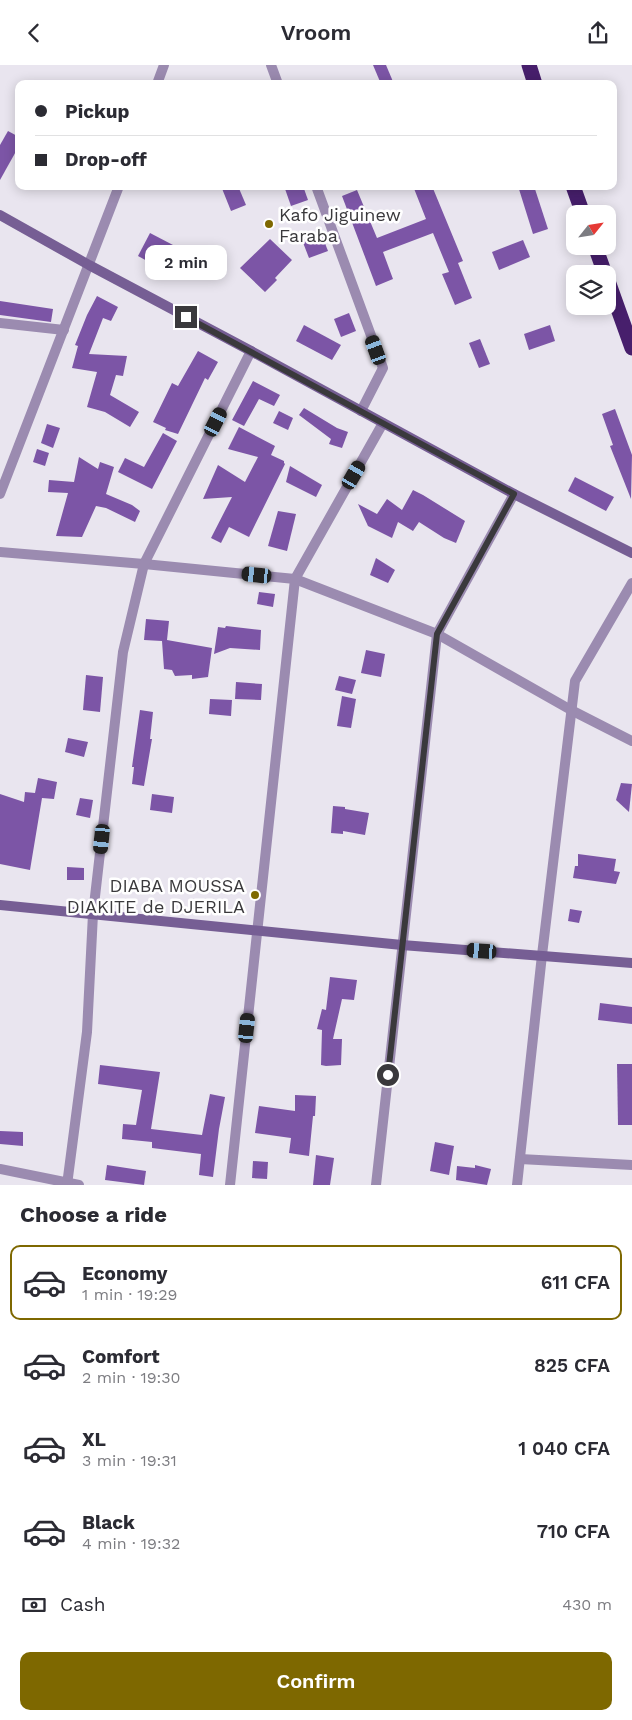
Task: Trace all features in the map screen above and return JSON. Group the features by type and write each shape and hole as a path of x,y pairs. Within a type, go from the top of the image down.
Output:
{"highway":[{"path":"528,65 534,80"},
{"path":"574,190 580,205"},
{"path":"616,299 628,326 632,349"}],"street":[{"path":"158,80 164,65"},
{"path":"271,65 277,80"},
{"path":"0,494 117,190"},
{"path":"317,190 383,368 361,411"},
{"path":"0,215 514,494 632,553"},
{"path":"0,323 64,330"},
{"path":"68,1184 87,1032 93,914 124,652 144,564 251,351"},
{"path":"230,1185 295,579 383,423"},
{"path":"376,1185 437,634 514,494"},
{"path":"0,551 295,579 437,634 571,710 632,741"},
{"path":"517,1185 575,681 632,583"},
{"path":"0,905 402,945 632,963"},
{"path":"520,1159 632,1165"},
{"path":"0,1169 79,1185"}],"building":[{"path":"373,65 386,65 392,80 379,80"},
{"path":"8,131 15,135 15,153 0,180 0,145"},
{"path":"223,190 240,190 246,205 231,211"},
{"path":"285,190 304,190 308,200 291,206"},
{"path":"357,190 377,238 426,219 415,190 434,190 463,261 458,263 472,298 455,305 442,274 449,272 433,233 383,252 393,279 376,286 342,196"},
{"path":"519,190 535,190 548,229 533,234"},
{"path":"150,233 173,245 160,268 138,256"},
{"path":"321,233 328,251 309,258 302,240"},
{"path":"270,239 292,260 265,292 240,268"},
{"path":"523,240 530,257 499,270 492,252"},
{"path":"97,296 118,307 111,321 103,318 89,354 127,356 123,376 116,375 110,395 139,412 130,427 105,412 87,407 97,372 72,368 78,346 75,345"},
{"path":"0,301 53,309 51,322 0,315"},
{"path":"349,313 356,331 341,337 334,319"},
{"path":"304,325 341,345 332,360 296,341"},
{"path":"550,325 555,341 529,350 524,334"},
{"path":"480,339 490,364 479,368 469,343"},
{"path":"198,351 218,362 208,380 205,378 178,434 165,430 166,428 153,422 172,383 178,386"},
{"path":"253,381 280,395 274,406 259,399 244,426 232,420"},
{"path":"304,408 337,428 348,432 342,448 329,444 331,439 299,415"},
{"path":"615,409 632,455 631,499 610,446 613,445 602,414"},
{"path":"279,411 293,418 288,430 273,423"},
{"path":"47,424 60,428 53,448 41,443"},
{"path":"239,427 275,446 271,455 284,461 285,464 249,537 229,527 221,543 211,538 232,497 203,499 218,465 245,482 258,457 228,449"},
{"path":"163,433 177,441 152,489 118,472 125,458 144,467"},
{"path":"37,449 49,453 45,466 33,462"},
{"path":"79,457 98,469 100,462 114,467 106,494 132,505 140,511 135,522 106,508 96,506 82,537 56,536 68,493 48,492 49,480 74,482"},
{"path":"290,466 322,485 316,497 286,482"},
{"path":"575,477 614,497 606,511 568,491"},
{"path":"413,490 465,521 456,543 444,538 419,522 413,531 398,522 392,538 368,526 358,504 377,514 387,499 402,510"},
{"path":"278,511 296,514 287,551 268,546"},
{"path":"376,558 395,570 388,583 370,575"},
{"path":"259,592 275,594 273,607 257,604"},
{"path":"146,619 169,621 167,640 212,648 208,677 192,679 192,675 175,676 172,670 164,669 162,641 144,640"},
{"path":"226,626 261,630 260,650 230,648 214,654 218,627 225,628"},
{"path":"366,650 385,654 381,677 361,673"},
{"path":"86,675 103,677 100,712 83,710"},
{"path":"339,676 356,680 352,694 335,690"},
{"path":"236,682 262,684 261,700 235,699"},
{"path":"342,696 356,699 351,728 337,726"},
{"path":"210,699 232,700 231,716 209,714"},
{"path":"140,710 153,712 150,739 152,739 144,786 132,784 134,767 132,767"},
{"path":"68,738 88,742 84,757 65,752"},
{"path":"38,778 57,782 54,799 42,798 30,870 0,864 0,794 24,802 25,792 35,793"},
{"path":"621,783 632,784 629,812 616,800"},
{"path":"152,794 174,797 172,813 150,810"},
{"path":"80,798 93,800 90,818 76,815"},
{"path":"333,806 369,813 365,835 343,831 343,834 331,833"},
{"path":"578,854 616,859 614,871 620,872 616,884 573,878 575,866 578,866"},
{"path":"67,867 84,868 84,880 67,880"},
{"path":"570,909 582,911 579,923 568,921"},
{"path":"330,977 357,980 354,1000 342,999 333,1039 342,1039 341,1065 326,1066 321,1065 322,1030 317,1029 322,1009 326,1010"},
{"path":"600,1003 632,1007 632,1024 598,1020"},
{"path":"617,1064 632,1064 632,1125 618,1125"},
{"path":"100,1065 160,1072 151,1129 202,1135 210,1094 225,1097 213,1177 199,1175 201,1154 152,1148 152,1142 122,1139 123,1124 136,1125 142,1090 98,1084"},
{"path":"295,1095 316,1096 309,1156 289,1153 291,1138 255,1133 259,1106 295,1111"},
{"path":"0,1131 23,1132 23,1146 0,1144"},
{"path":"435,1142 454,1146 449,1175 430,1171"},
{"path":"316,1155 334,1158 330,1185 313,1185"},
{"path":"253,1161 268,1162 267,1179 252,1178"},
{"path":"107,1165 146,1171 144,1185 105,1180"},
{"path":"475,1165 491,1169 487,1185 456,1180 457,1166 475,1168"}],"place":[{"name":"Kafo Jiguinew Faraba","path":"269,224"},
{"name":"DIABA MOUSSA DIAKITE de DJERILA","path":"255,895"}],"route":[{"path":"186,317 514,494 437,634 388,1075"}]}
